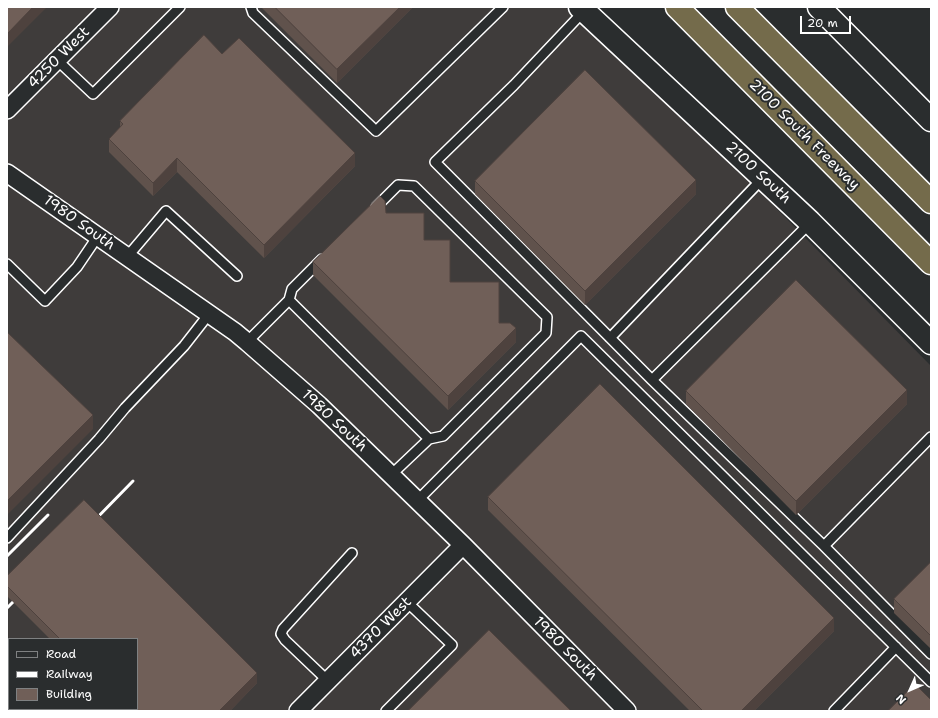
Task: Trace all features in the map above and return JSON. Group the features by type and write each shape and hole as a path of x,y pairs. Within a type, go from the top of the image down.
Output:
{"highway":[{"name":"2100 South Freeway","path":"677,7 931,263"},
{"path":"737,7 931,202"}],"street":[{"name":"4250 West","path":"7,110 110,7"},
{"path":"819,7 931,120"},
{"name":"2100 South","path":"582,9 810,222 931,343"},
{"name":"1980 South","path":"7,173 235,332 247,342 319,405 417,500 627,711"},
{"name":"4370 West","path":"298,711 463,545"}],"lane":[{"path":"57,60 93,94 180,7"},
{"path":"251,7 253,13 376,131 503,7"},
{"path":"582,9 514,84 435,162 652,380 824,546 931,654"},
{"path":"610,338 763,178"},
{"path":"370,213 398,185 414,186 547,317 546,333 442,436 428,439 391,475"},
{"path":"127,257 166,211 237,276"},
{"path":"652,380 810,222"},
{"path":"7,264 45,301 77,267 98,236"},
{"path":"247,342 289,300 292,289 331,251"},
{"path":"289,300 428,439"},
{"path":"7,538 99,439 125,408 184,346 209,314"},
{"path":"417,500 581,336 931,682"},
{"path":"824,546 931,437"},
{"path":"328,681 285,640 281,634 283,629 352,553"},
{"path":"386,711 452,645 407,602"},
{"path":"834,711 896,647"}],"shaded area":[{"path":"7,7 565,7 727,158 931,366 931,711 7,711"}],"building":[{"path":"7,7 33,7 7,34"},
{"path":"275,7 400,7 337,69"},
{"path":"204,35 222,54 239,38 355,153 264,245 177,158 153,183 109,139 123,124 120,121"},
{"path":"585,70 696,180 585,291 475,181"},
{"path":"380,196 385,201 386,213 424,213 424,240 450,240 450,282 499,282 499,323 510,323 516,328 448,396 313,262"},
{"path":"796,280 907,390 796,501 686,391"},
{"path":"7,332 93,415 7,501"},
{"path":"600,384 834,618 741,711 703,711 488,497"},
{"path":"84,500 257,673 219,711 133,711 132,710 138,710 138,638 59,638 7,586 7,576"},
{"path":"931,562 931,636 894,599"},
{"path":"489,630 571,711 408,711"},
{"path":"915,684 931,700 931,711 888,711"}],"railway":[{"path":"91,524 133,481"},
{"path":"7,556 48,515"},
{"path":"7,608 20,595"}]}
